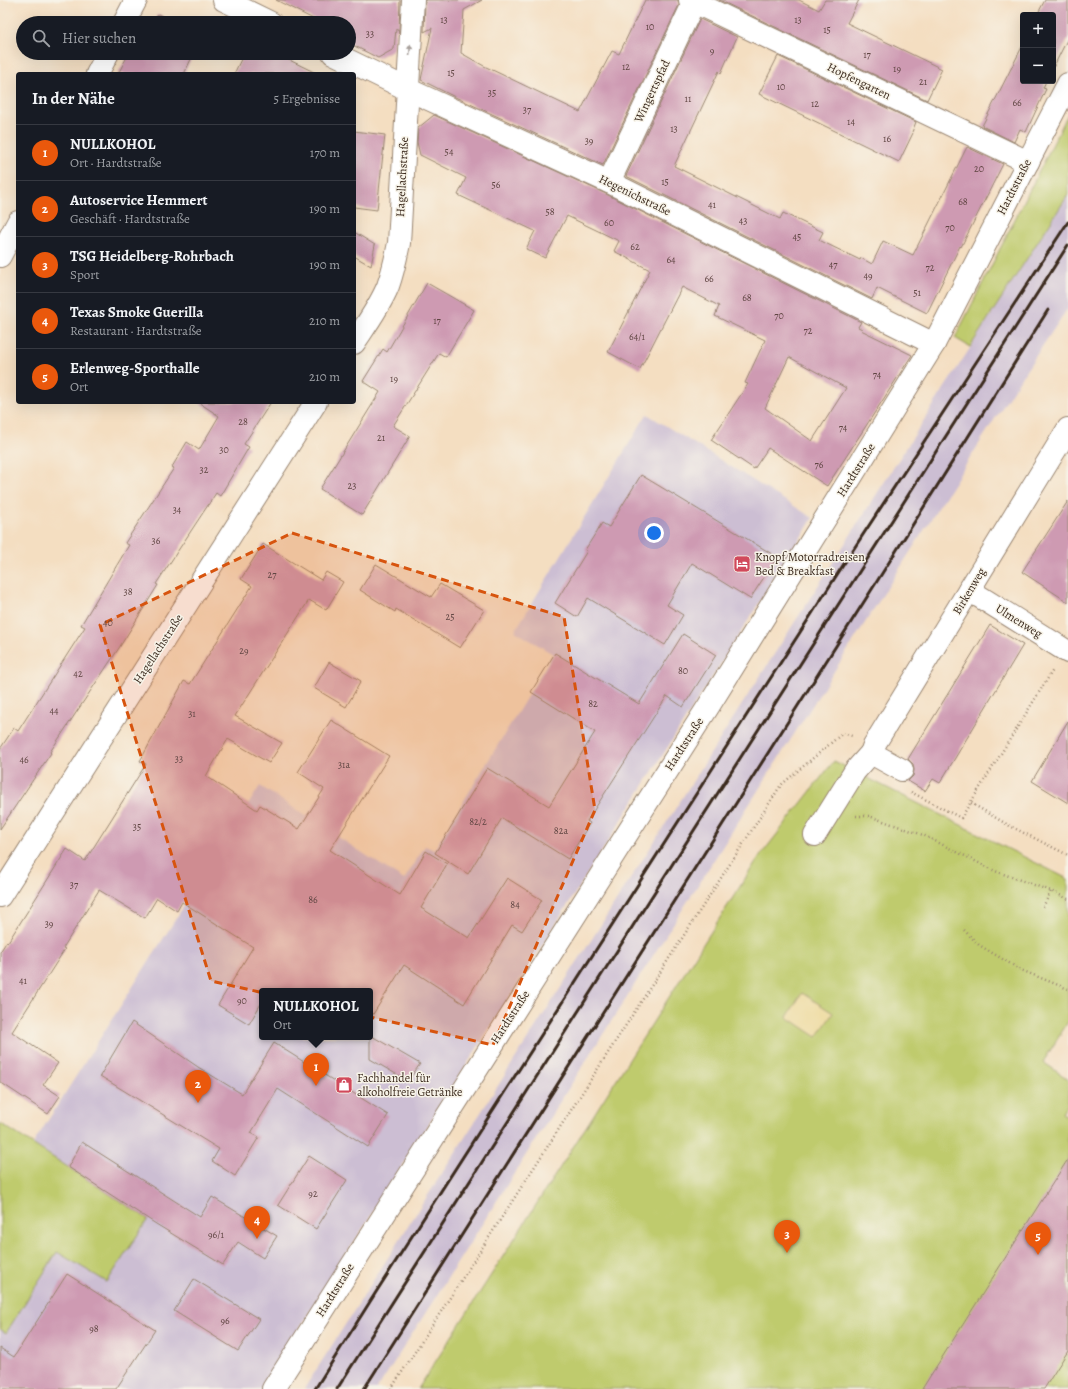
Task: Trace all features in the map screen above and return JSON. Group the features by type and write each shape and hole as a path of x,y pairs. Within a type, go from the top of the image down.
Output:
{"street":[{"path":"128,16 136,0"},
{"path":"224,0 257,16"},
{"name":"Hagellachstraße","path":"356,340 375,310 387,287 395,264 399,243 413,0"},
{"name":"Hopfengarten","path":"693,1 1028,162"},
{"name":"Wingertspfad","path":"609,182 693,1"},
{"path":"98,72 104,60"},
{"name":"Hegenichstraße","path":"347,60 609,182 934,344"},
{"name":"Hardtstraße","path":"273,1389 708,707 934,344 1068,84"},
{"path":"0,256 16,226"},
{"name":"Hagellachstraße","path":"0,896 315,404"},
{"name":"Birkenweg","path":"815,835 855,771 873,749 1068,429"},
{"name":"Ulmenweg","path":"969,590 1066,651"},
{"path":"873,749 902,770"}],"path":[{"path":"907,791 962,818 1066,651"},
{"path":"391,1389 781,785 843,733 873,749"},
{"path":"971,803 1008,825 1068,854"},
{"path":"854,816 869,816 923,835 995,871 1068,899"},
{"path":"1043,907 1051,892"},
{"path":"964,930 980,945 1021,970 1068,989"}],"highlighted area":[{"path":"292,533 564,617 595,810 493,1045 211,981 100,625"}],"shaded area":[{"path":"1068,195 1068,308 1019,381 377,1389 304,1389"},
{"path":"647,414 813,518 261,1389 0,1389 0,1329 6,1332 57,1252 148,1219 33,1144 260,786 404,880 425,846 434,850 553,654 515,631"}],"green space":[{"path":"1068,114 1068,195 970,347 955,338"},
{"path":"834,761 1068,879 1068,1022 1043,1062 1068,1079 1068,1104 1062,1113 1068,1117 1068,1389 418,1389 757,860"},
{"path":"0,1123 148,1219 107,1282 57,1252 6,1333 0,1329"}],"sand":[{"path":"802,993 833,1013 817,1037 787,1017"}],"building":[{"path":"276,0 400,0 399,34 398,29 396,29 394,49 378,58 356,47 356,16 307,16"},
{"path":"425,0 482,0 464,10 461,53 484,66 580,112 612,51 619,54 645,0 678,0 679,5 603,165 421,80 432,28 424,32"},
{"path":"719,0 799,0 819,10 825,0 859,0 847,23 942,69 927,100"},
{"path":"1045,0 1068,0 1068,38 1056,62 1056,12 1039,12"},
{"path":"700,19 737,37 721,73 719,71 674,166 780,219 783,213 823,232 819,240 860,260 861,258 872,264 883,241 913,255 967,147 1003,164 927,313 877,288 872,299 626,176"},
{"path":"1020,51 1020,84 1045,84 1043,88 1046,89 1026,132 1020,129 1014,142 982,126"},
{"path":"778,56 916,122 912,132 913,133 899,162 759,94"},
{"path":"125,60 191,60 185,72 119,72"},
{"path":"241,60 289,60 314,72 235,72"},
{"path":"434,115 604,193 861,322 858,327 862,329 861,330 912,355 827,486 768,448 754,469 711,440 748,384 745,383 765,340 715,316 719,306 682,287 640,369 608,352 650,270 614,251 619,241 567,216 545,258 526,249 535,231 458,195 466,178 420,155 417,142 418,128","holes":["789,357 846,388 812,441 765,408"]},
{"path":"356,131 385,135 377,210 356,207"},
{"path":"356,233 375,245 371,266 356,257"},
{"path":"427,283 474,310 446,357 439,353 393,426 410,436 362,515 320,489 380,392 363,381 383,349 387,352"},
{"path":"201,404 270,404 244,444 249,447 220,496 216,493 156,584 158,585 119,648 0,829 0,749 14,728 18,731 85,627 81,625 129,545 125,543 174,468 172,467 187,442 199,450 219,416"},
{"path":"641,475 777,557 750,599 692,563 667,605 683,615 665,645 588,598 577,617 555,603 587,551 585,550 602,523 609,527"},
{"path":"1068,501 1068,602 1022,572"},
{"path":"263,544 321,580 326,572 343,582 326,610 309,600 235,716 282,743 269,763 228,739 206,776 257,810 260,805 299,829 324,789 298,772 331,720 389,756 330,850 400,895 426,851 447,864 421,908 469,938 507,878 542,900 522,931 512,925 464,1004 404,965 373,1014 373,988 259,988 259,1007 249,1024 218,1005 253,947 182,902 177,911 157,898 145,918 99,890 63,948 65,949 12,1032 58,1063 43,1085 60,1096 48,1114 0,1082 0,952 7,941 8,942 67,849 85,861 146,764 140,761 184,681 190,684 252,586 241,579"},
{"path":"376,564 431,597 440,584 484,610 460,648 396,609 395,612 360,590"},
{"path":"990,625 1023,645 940,783 933,779 925,791 908,781 913,776 914,770 913,764 908,759"},
{"path":"683,634 716,655 683,707 667,696 587,821 590,823 568,859 502,818 468,874 435,853 487,768 549,806 595,732 531,692 555,653 639,704"},
{"path":"329,662 361,681 346,707 314,688"},
{"path":"1068,721 1068,803 1032,781"},
{"path":"132,1022 198,1067 242,1094 274,1043 388,1115 368,1147 278,1089 251,1133 259,1137 235,1176 212,1161 219,1149 100,1076"},
{"path":"373,1037 420,1064 408,1081 370,1059 370,1040 373,1040"},
{"path":"82,1142 200,1217 212,1197 277,1236 263,1258 238,1242 223,1265 68,1167"},
{"path":"309,1156 347,1180 316,1229 278,1205"},
{"path":"1068,1159 1068,1351 1044,1389 922,1389"},
{"path":"67,1274 155,1330 116,1389 0,1389 0,1348 14,1357"},
{"path":"194,1279 259,1319 238,1351 174,1311"}],"railway":[{"path":"315,1389 849,556 1068,222"},
{"path":"337,1389 1068,245"},
{"path":"364,1389 1048,310"}],"place":[{"name":"Knopf Motorradreisen Bed & Breakfast","path":"742,564"},
{"name":"Fachhandel für alkoholfreie Getränke","path":"344,1085"},
{"name":"NULLKOHOL","path":"316,1086"},
{"name":"Autoservice Hemmert","path":"198,1103"},
{"name":"Texas Smoke Guerilla","path":"257,1239"},
{"name":"TSG Heidelberg-Rohrbach","path":"787,1253"},
{"name":"Erlenweg-Sporthalle","path":"1038,1255"}]}
